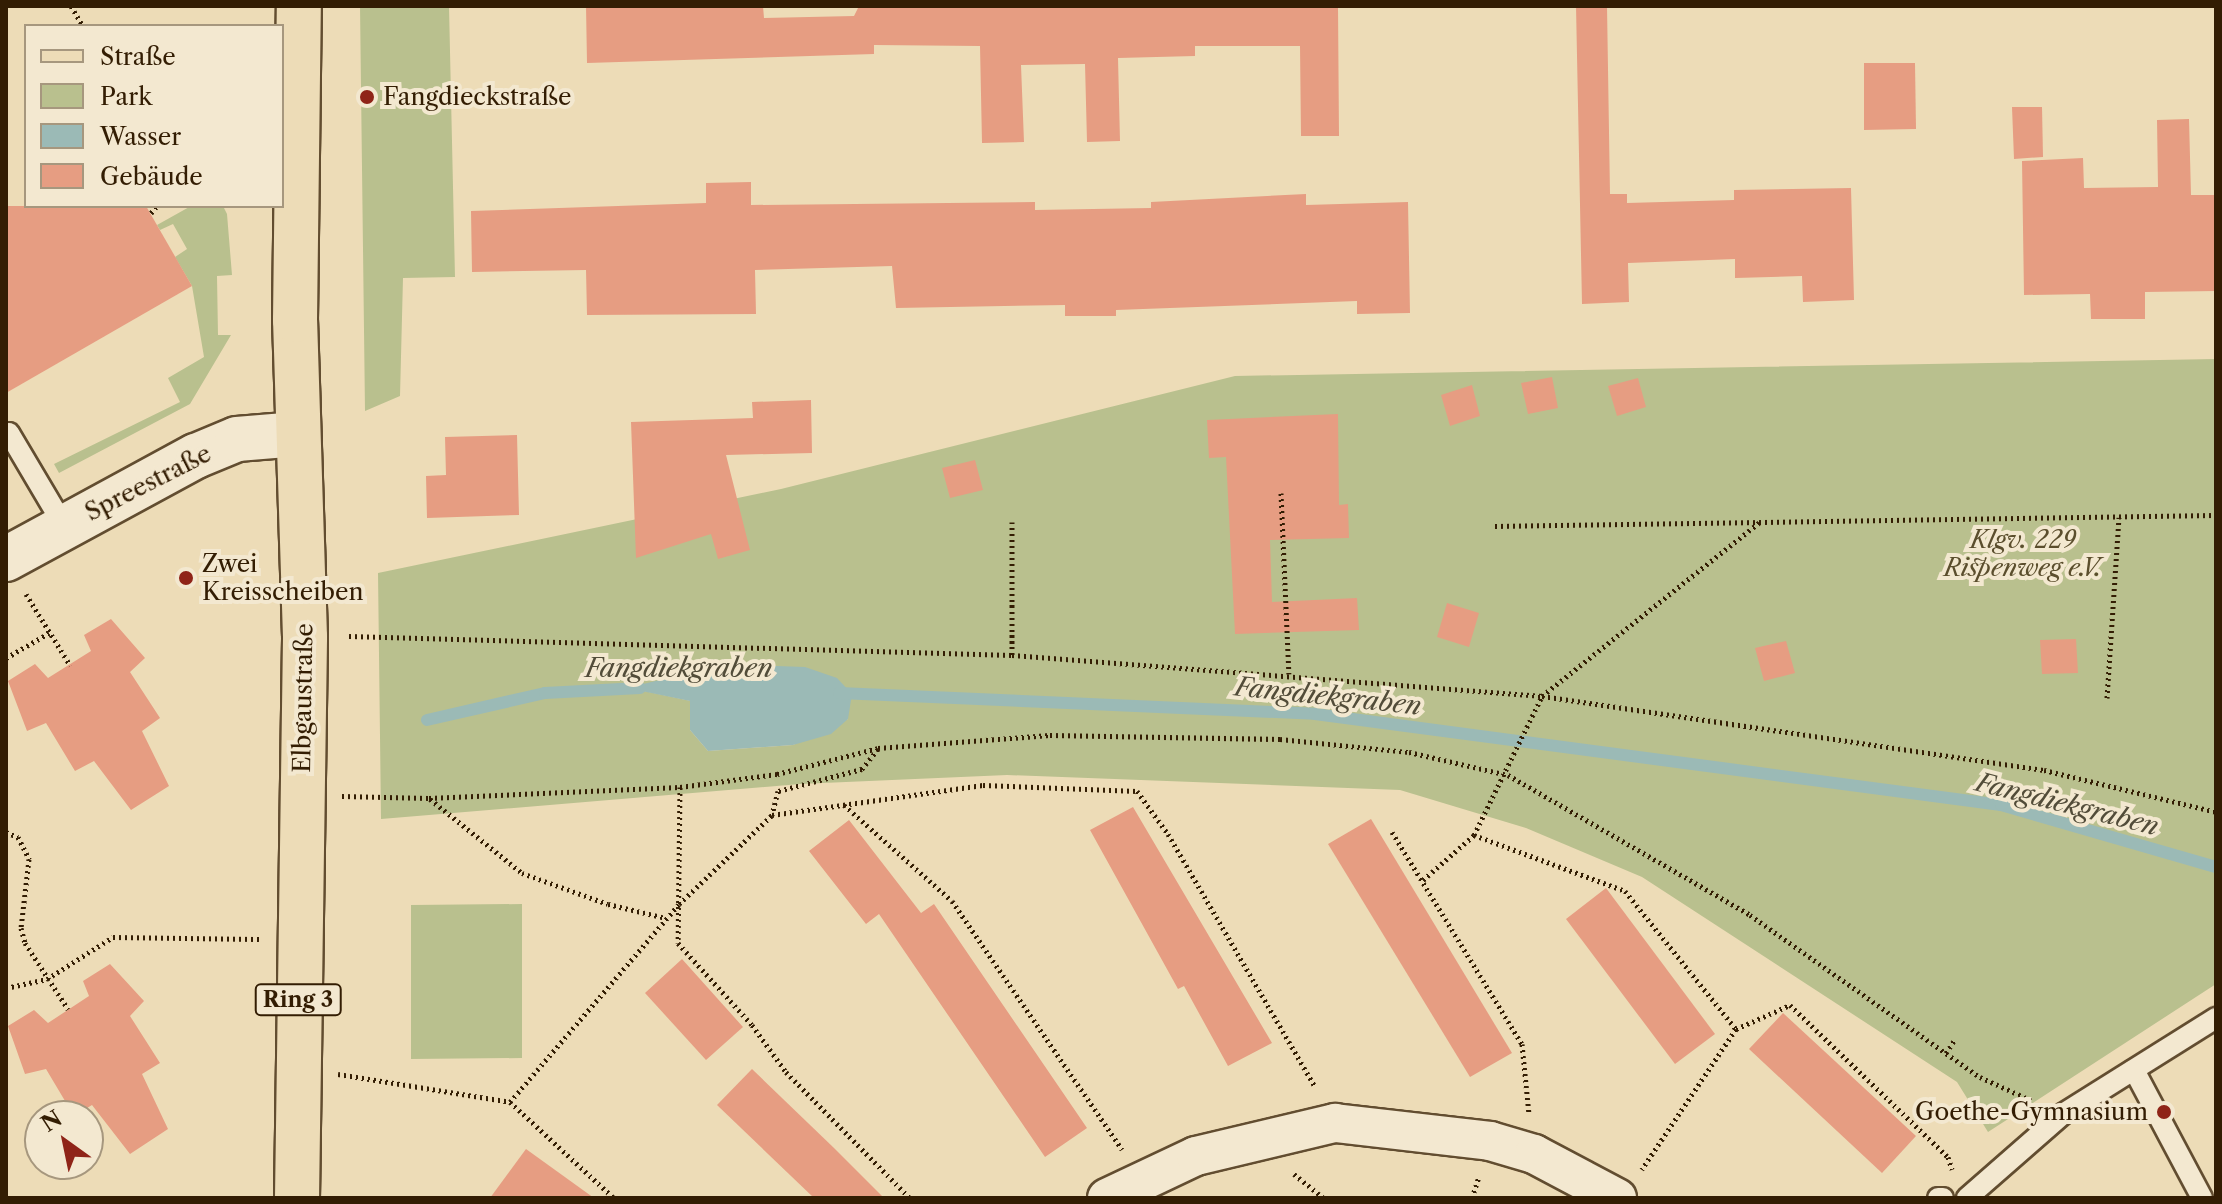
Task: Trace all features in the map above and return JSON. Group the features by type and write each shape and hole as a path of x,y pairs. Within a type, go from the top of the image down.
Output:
{"main road":[{"name":"Elbgaustraße","path":"297,1198 305,637 298,434 299,6"}],"street":[{"name":"Spreestraße","path":"15,576 64,526 237,439 298,434"},
{"path":"1107,1198 1142,1178 1196,1156 1335,1123 1424,1130 1534,1154 1629,1185"}],"lane":[{"path":"9,433 64,526"},
{"path":"1951,1195 2063,1114 2216,1018"},
{"path":"2134,1070 2202,1198"}],"path":[{"path":"71,6 82,24"},
{"path":"151,213 155,208"},
{"path":"1281,493 1289,674"},
{"path":"1495,526 2216,515"},
{"path":"2107,698 2119,517"},
{"path":"1012,522 1012,655"},
{"path":"1423,880 1474,835 1508,775 1542,696 1760,522"},
{"path":"15,576 70,665"},
{"path":"6,658 49,633"},
{"path":"349,636 1012,655 1289,674 1542,696 2044,770 2216,812"},
{"path":"342,796 429,798 680,787 777,774 878,748 1050,735 1280,739 1409,752 1508,775 1750,915 1980,1077 2063,1114"},
{"path":"510,1102 679,904 772,815 778,791 862,769 878,748"},
{"path":"772,815 983,785 1137,791 1168,834 1335,1123"},
{"path":"680,787 678,943 752,1025 786,1072 910,1198"},
{"path":"429,798 522,873 608,904 667,918"},
{"path":"843,804 952,901 1142,1178"},
{"path":"6,832 18,837 29,859 21,928 47,979 68,1009"},
{"path":"1392,832 1522,1044 1534,1154"},
{"path":"1474,835 1625,891 1736,1029"},
{"path":"6,988 47,979 113,937 261,939"},
{"path":"1629,1185 1736,1029 1790,1005 1948,1157 1951,1195"},
{"path":"1946,1053 1955,1039"},
{"path":"325,1072 510,1102 614,1198"}],"green space":[{"path":"360,6 449,6 455,277 403,278 400,396 365,411"},
{"path":"187,208 224,208 232,275 217,276 218,335 231,335 190,404 59,473 54,464 180,402 168,378 204,357 192,286 175,257 187,249 173,224 160,230 157,225"},
{"name":"Klgv. 229 Rispenweg e.V.","path":"2216,359 2216,984 1988,1132 1957,1082 1642,877 1526,828 1400,790 1007,775 800,784 381,819 378,573 781,489 1235,376","holes":["630,688 848,719 793,745 708,751 690,730 691,701"]},
{"path":"522,904 522,1058 411,1059 411,905"}],"water":[{"path":"725,664 805,667 837,678 852,694 848,719 831,734 793,745 708,751 690,730 690,701 627,688"}],"building":[{"path":"586,6 763,6 764,18 854,16 859,6 1338,6 1339,136 1301,136 1300,46 1195,46 1195,56 1118,58 1120,141 1087,142 1085,64 1021,65 1024,142 982,143 980,46 874,45 874,54 587,63"},
{"path":"1576,6 1607,6 1610,194 1627,194 1627,203 1734,200 1734,190 1851,188 1854,300 1803,302 1802,276 1735,278 1735,259 1628,263 1629,302 1582,304"},
{"path":"1864,63 1915,63 1916,129 1864,130"},
{"path":"2012,107 2042,107 2043,157 2014,159"},
{"path":"2189,119 2191,195 2216,195 2216,291 2145,292 2145,319 2091,319 2090,294 2024,295 2022,161 2083,158 2084,188 2158,187 2157,120"},
{"path":"751,182 751,205 1035,202 1035,210 1151,208 1151,202 1306,194 1306,205 1408,202 1410,313 1357,314 1357,301 1116,310 1116,316 1065,316 1065,305 896,308 892,266 755,270 756,314 587,315 586,270 472,272 471,211 706,203 706,183"},
{"path":"6,206 147,208 192,286 6,393"},
{"path":"1552,377 1558,408 1528,414 1521,383"},
{"path":"1638,378 1646,407 1617,416 1608,386"},
{"path":"1472,385 1480,416 1450,426 1441,395"},
{"path":"811,400 812,453 726,455 750,550 718,559 711,534 636,558 631,422 753,418 752,402"},
{"path":"1338,414 1339,505 1348,504 1349,538 1270,540 1272,602 1357,598 1359,630 1235,634 1226,457 1209,458 1207,420"},
{"path":"517,435 519,515 427,518 426,476 446,475 445,437"},
{"path":"975,460 983,490 950,498 942,468"},
{"path":"1447,603 1479,613 1469,647 1437,637"},
{"path":"111,619 145,658 130,672 160,718 142,731 169,786 131,810 94,761 75,771 46,723 27,731 8,681 35,664 48,678 91,651 84,635"},
{"path":"2076,639 2078,673 2042,674 2040,640"},
{"path":"1786,641 1795,673 1764,681 1755,648"},
{"path":"1133,807 1272,1043 1228,1066 1184,986 1178,989 1090,830"},
{"path":"1371,819 1512,1053 1470,1077 1328,844"},
{"path":"849,820 921,913 934,904 1087,1128 1045,1157 879,914 866,924 809,851"},
{"path":"1606,888 1715,1034 1675,1064 1566,919"},
{"path":"682,959 743,1027 706,1060 645,993"},
{"path":"110,964 144,1001 130,1016 160,1063 142,1074 168,1129 130,1154 104,1120 104,1100 64,1100 46,1069 25,1074 8,1026 34,1010 48,1023 89,996 83,981"},
{"path":"1783,1013 1916,1136 1882,1173 1749,1049"},
{"path":"752,1069 884,1198 814,1198 717,1105"},
{"path":"526,1149 594,1198 490,1198"}],"waterway":[{"name":"Fangdiekgraben","path":"427,720 545,693 640,688"},
{"name":"Fangdiekgraben","path":"839,693 1315,714 2001,805 2216,867"}],"place":[{"name":"Fangdieckstraße","path":"367,97"},
{"name":"Zwei Kreisscheiben","path":"186,578"},
{"name":"Goethe-Gymnasium","path":"2164,1112"}]}
